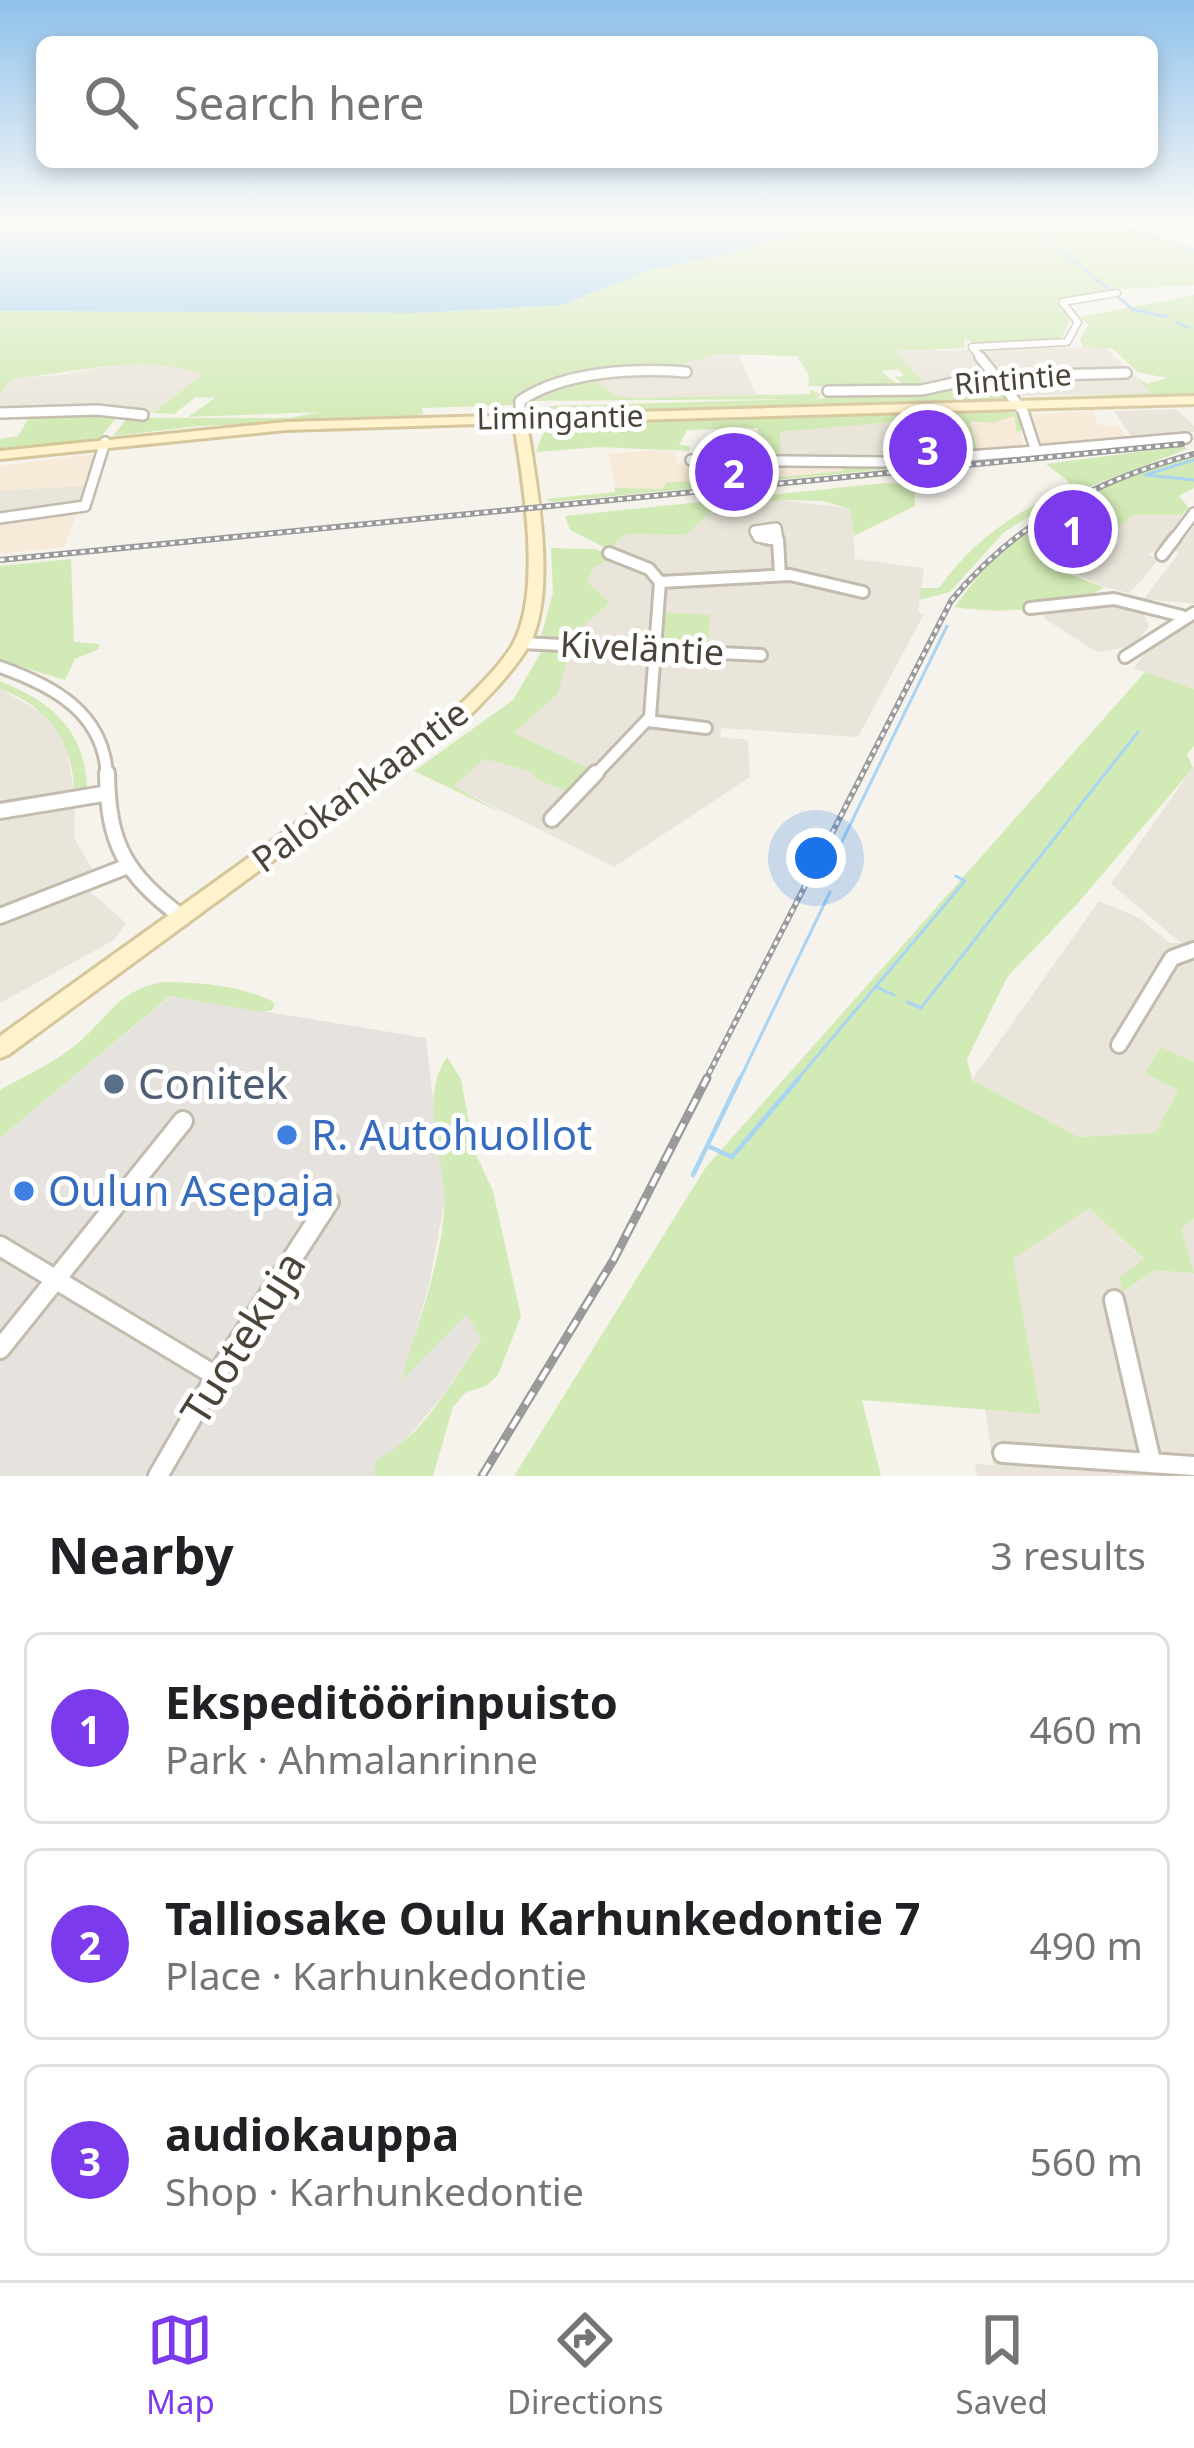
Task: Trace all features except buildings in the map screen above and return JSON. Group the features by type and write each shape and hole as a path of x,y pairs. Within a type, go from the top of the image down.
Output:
{"main road":[{"name":"Limingantie","path":"0,455 286,426 1194,400"},
{"name":"Palokankaantie","path":"0,1049 462,712 497,679 535,615 540,586 520,419"}],"street":[{"path":"1036,451 1019,407 972,347 1066,342 1078,322 1062,302 1117,293"},
{"path":"520,419 520,401 536,391 642,372 686,372"},
{"name":"Rintintie","path":"828,391 922,390 994,376 1126,373"},
{"path":"0,413 97,410 143,415"},
{"path":"691,460 885,462 1186,438"},
{"path":"0,518 77,511 86,506 106,442"},
{"path":"1162,555 1194,513"},
{"path":"778,539 780,575"},
{"path":"552,819 648,721 660,581 650,568 609,553"},
{"path":"660,581 780,575 863,592"},
{"path":"1030,608 1114,599 1188,614"},
{"path":"1125,657 1188,614"},
{"name":"Kiveläntie","path":"522,643 761,655"},
{"path":"0,668 52,688 94,727 106,763 104,794 115,844 152,894 183,918"},
{"path":"648,721 706,728"},
{"path":"0,812 104,794"},
{"path":"0,916 128,866"},
{"path":"1119,1046 1172,958 1194,950"},
{"path":"0,1349 183,1121"},
{"name":"Tuotekuja","path":"158,1476 216,1376 329,1202"},
{"path":"0,1246 216,1376"},
{"path":"1114,1300 1151,1462"},
{"path":"1003,1453 1194,1466"}],"shaded area":[{"path":"1104,347 1153,393 1017,396 999,374 968,375 927,387 895,351"},
{"path":"738,353 756,395 633,398 616,396 597,381 717,354"},
{"path":"132,361 162,363 203,375 153,413 117,408 0,410 0,393 12,378 62,375"},
{"path":"1176,409 1194,426 1194,432 1133,439 1114,411"},
{"path":"1093,411 1098,425 1118,426 1128,439 1042,444 1032,414"},
{"path":"1015,414 1025,449 910,458 905,416"},
{"path":"906,421 910,458 780,456 779,432"},
{"path":"674,452 678,464 842,464 844,471 616,493 609,454"},
{"path":"97,454 86,486 0,490 0,466"},
{"path":"86,486 80,504 0,515 0,490"},
{"path":"783,500 851,509 855,559 924,568 918,612 924,614 858,737 721,728 720,737 748,740 750,777 614,867 453,786 484,759 530,771 536,779 591,770 514,733 564,639 610,604 587,581 594,568 621,553 611,548 625,534 686,535 714,509"},
{"path":"77,514 64,547 0,554 0,521"},
{"path":"1133,515 1182,515 1174,532 1149,555 1158,559 1129,593 1069,570"},
{"path":"1194,526 1194,604 1144,599 1179,553 1174,550"},
{"path":"1107,603 1141,606 1149,627 1131,647 1097,652 1045,619 1041,610"},
{"path":"1194,617 1194,689 1133,668 1160,637"},
{"path":"0,689 47,715 66,742 74,793 0,806"},
{"path":"1194,766 1194,1062 1161,1047 1146,1073 1178,1090 1155,1133 1079,1137 972,1080 1099,901 1139,918 1170,943 1181,943 1111,884"},
{"path":"75,804 74,838 94,872 0,909 0,817"},
{"path":"87,889 126,923 114,940 0,1003 0,923"},
{"path":"171,996 426,1038 445,1198 429,1285 403,1378 468,1313 481,1339 442,1397 396,1451 376,1461 374,1476 0,1476 0,1138"},
{"path":"1089,1208 1144,1260 1124,1292 1155,1270 1181,1229 1194,1219 1194,1476 977,1476 975,1464 993,1465 985,1409 1041,1413 1013,1259"}],"green space":[{"path":"602,289 1128,289 1055,300 1071,319 1061,339 976,343 964,339 965,348 896,351 927,387 907,388 895,377 904,376 898,369 881,371 903,388 808,386 809,376 797,356 717,354 685,363 686,371 679,368 569,382 515,405 422,408 423,414 403,418 199,426 113,436 127,418 289,418 320,412 188,417 215,398 196,397 174,414 153,413 202,375 155,365 13,378 0,393 0,311 418,313 562,305"},
{"path":"1194,295 1194,395 1022,402 1017,398 1151,393 1136,376 1147,384 1167,378 1137,372 1113,349 1083,347 1080,340 1088,325 1080,317"},
{"path":"994,379 1012,402 546,415 550,406 800,399 526,401 536,392 597,381 616,396 633,398 811,394 810,389 822,395 816,399"},
{"path":"32,413 117,417 99,439 0,452 0,439 18,436"},
{"path":"1019,414 1025,430 1017,432 1014,416 993,423 970,421 977,451 965,452 959,424 910,424 913,453 919,456 910,457 905,421 780,432 780,456 772,457 697,455 700,449 762,447 757,428 687,430 679,445 690,446 689,451 599,447 536,452 547,423 579,422 582,428 585,423 627,420"},
{"path":"1194,439 553,502 545,499 615,492 615,488 661,489 668,482 700,481 698,472 703,472 707,484 843,471 842,463 909,463"},
{"path":"1187,449 1055,500 1003,533 950,592 919,600 921,588 939,588 997,529 1069,488 1069,482 1046,464"},
{"path":"1194,457 1194,488 1179,496 1189,508 1182,515 1133,515 1069,570 1060,571 1104,587 1072,602 1032,609 955,607 1002,552 1060,510 1125,479"},
{"path":"885,483 914,485 915,506 854,536 850,509 823,501 783,500 714,509 686,535 625,534 612,547 623,553 619,555 570,530 565,516"},
{"path":"551,548 594,549 616,556 594,568 587,581 610,603 563,642 540,640 553,593"},
{"path":"71,559 74,642 99,644 99,649 75,659 65,680 0,660 0,566"},
{"path":"662,612 710,615 709,642 729,647 662,643"},
{"path":"543,649 570,649 558,693 514,733 592,770 570,792 536,779 530,771 484,759 454,786 504,814 414,771 513,700"},
{"path":"1145,672 1194,689 1194,746 1187,754 1193,768 1078,903 1008,976 967,1059 972,1080 1079,1137 1155,1133 1178,1090 1145,1073 1161,1047 1194,1062 1194,1219 1181,1229 1194,1273 1155,1270 1123,1292 1119,1278 1144,1259 1089,1208 1013,1259 1041,1414 862,1400 881,1476 514,1476 706,1167"},
{"path":"0,681 36,699 64,722 81,753 87,793 74,792 69,756 55,728 32,705 0,689"},
{"path":"161,982 235,988 275,1003 272,1010 261,1012 170,996 0,1138 0,1090 73,1047 132,993"},
{"path":"447,1057 461,1079 474,1150 493,1191 521,1316 498,1375 486,1386 465,1393 453,1407 433,1476 374,1476 376,1460 422,1423 481,1339 467,1314 401,1381 441,1236 444,1192 433,1105"}],"water":[{"path":"0,289 602,289 562,305 418,313 0,311"}],"waterway":[{"path":"1116,295 1132,309 1167,317"},
{"path":"1176,322 1189,328"},
{"path":"1194,460 1145,475 1194,480"},
{"path":"832,862 947,626"},
{"path":"907,1002 921,1008 1138,732"},
{"path":"796,1081 965,881 956,876"},
{"path":"739,1081 830,892"},
{"path":"876,987 894,995"},
{"path":"693,1175 740,1078"},
{"path":"708,1146 732,1157 799,1078"}],"railway":[{"path":"0,560 1182,444"},
{"path":"705,1081 951,601 1003,548 1060,508 1124,477 1194,454"},
{"path":"482,1476 614,1259 707,1078"}],"place":[{"name":"audiokauppa","path":"928,449"},
{"name":"Talliosake Oulu Karhunkedontie 7","path":"734,472"},
{"name":"Ekspeditöörinpuisto","path":"1073,529"},
{"name":"Conitek","path":"114,1084"},
{"name":"R. Autohuollot","path":"287,1135"},
{"name":"Oulun Asepaja","path":"24,1191"}]}
